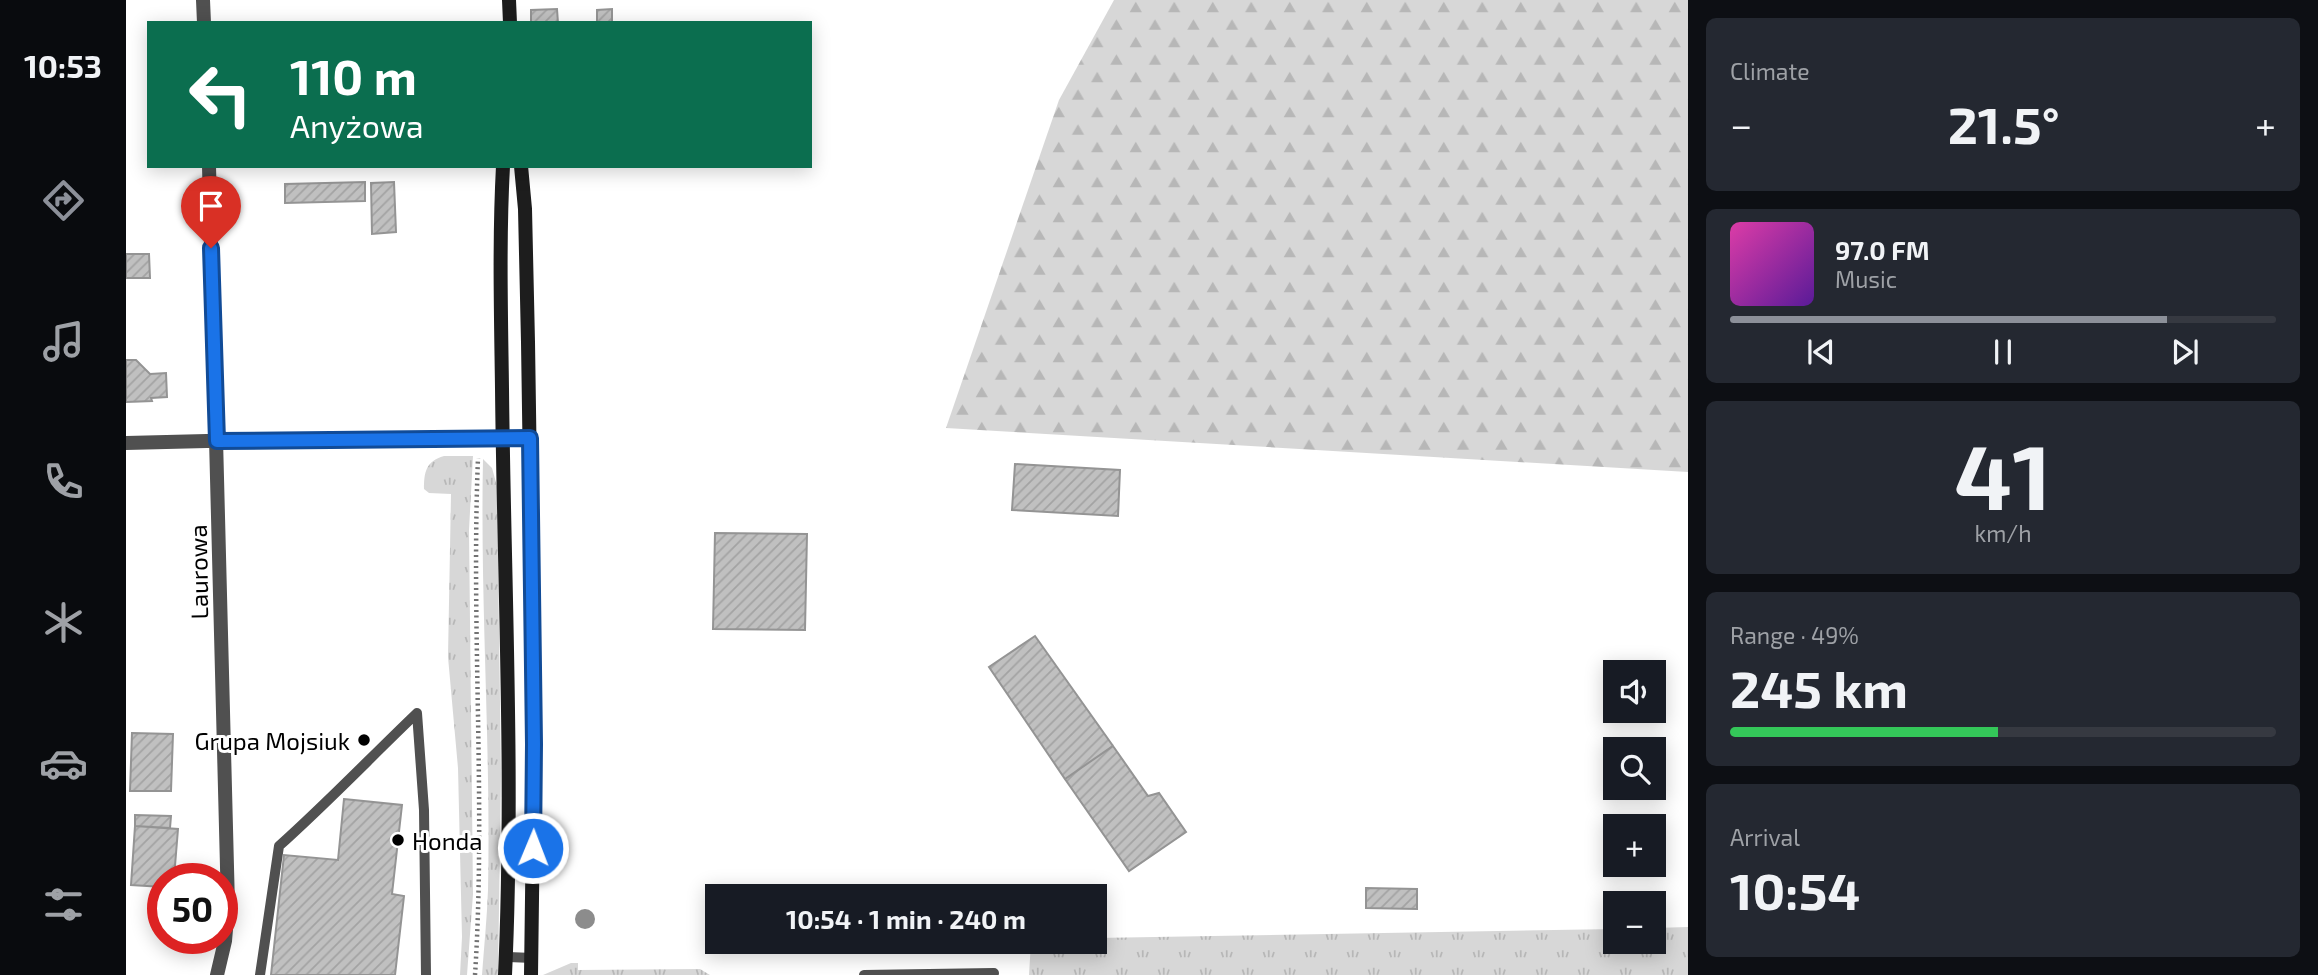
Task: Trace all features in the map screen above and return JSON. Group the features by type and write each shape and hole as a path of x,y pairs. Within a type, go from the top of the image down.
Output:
{"main road":[{"path":"509,0 510,21"},
{"path":"503,168 501,209 508,787 505,975"},
{"path":"521,168 525,209 534,744 531,975"}],"street":[{"path":"204,0 204,21"},
{"name":"Laurowa","path":"209,168 228,906 225,941 217,975"},
{"path":"126,443 530,438"}],"lane":[{"path":"260,975 279,846 329,801 358,769 417,713 424,810 426,975"},
{"path":"506,957 533,958"},
{"path":"864,975 994,973"}],"path":[{"path":"475,975 481,892 475,531 478,458"}],"green space":[{"path":"1114,0 1688,0 1688,472 946,428 1059,100"},
{"path":"444,456 473,456 469,530 473,894 467,975 460,975 462,937 458,768 448,657 451,494 429,493 424,489 427,468 433,461"},
{"path":"483,459 492,468 497,486 501,774 498,975 482,975 488,901 489,836"},
{"path":"1688,927 1688,975 1029,975 1030,954 1107,954 1107,938 1603,929 1603,954 1666,954 1666,928"},
{"path":"571,963 578,963 578,970 700,969 710,975 543,975"}],"building":[{"path":"557,9 558,21 531,21 531,10"},
{"path":"612,9 612,21 597,21 597,10"},
{"path":"365,182 365,201 285,203 285,184"},
{"path":"394,182 396,232 372,234 371,183"},
{"path":"126,254 149,254 150,278 126,278"},
{"path":"126,360 136,360 150,374 166,373 167,397 151,398 152,401 126,402"},
{"path":"1015,464 1120,470 1118,516 1012,510"},
{"path":"715,533 807,534 805,630 713,629"},
{"path":"1035,636 1113,746 1065,779 989,667"},
{"path":"132,733 173,734 171,791 130,791"},
{"path":"1113,746 1148,796 1159,793 1186,832 1129,871 1065,779"},
{"path":"344,799 402,805 392,894 404,896 395,975 271,975 284,855 338,860"},
{"path":"135,815 171,816 170,828 135,826"},
{"path":"135,826 178,829 175,863 147,863 147,886 131,885"},
{"path":"1366,888 1417,889 1417,909 1366,908"}],"place":[{"name":"Grupa Mojsiuk","path":"364,740"},
{"name":"Honda","path":"398,840"}],"route":[{"path":"211,248 217,441 530,438 533,848"}]}
